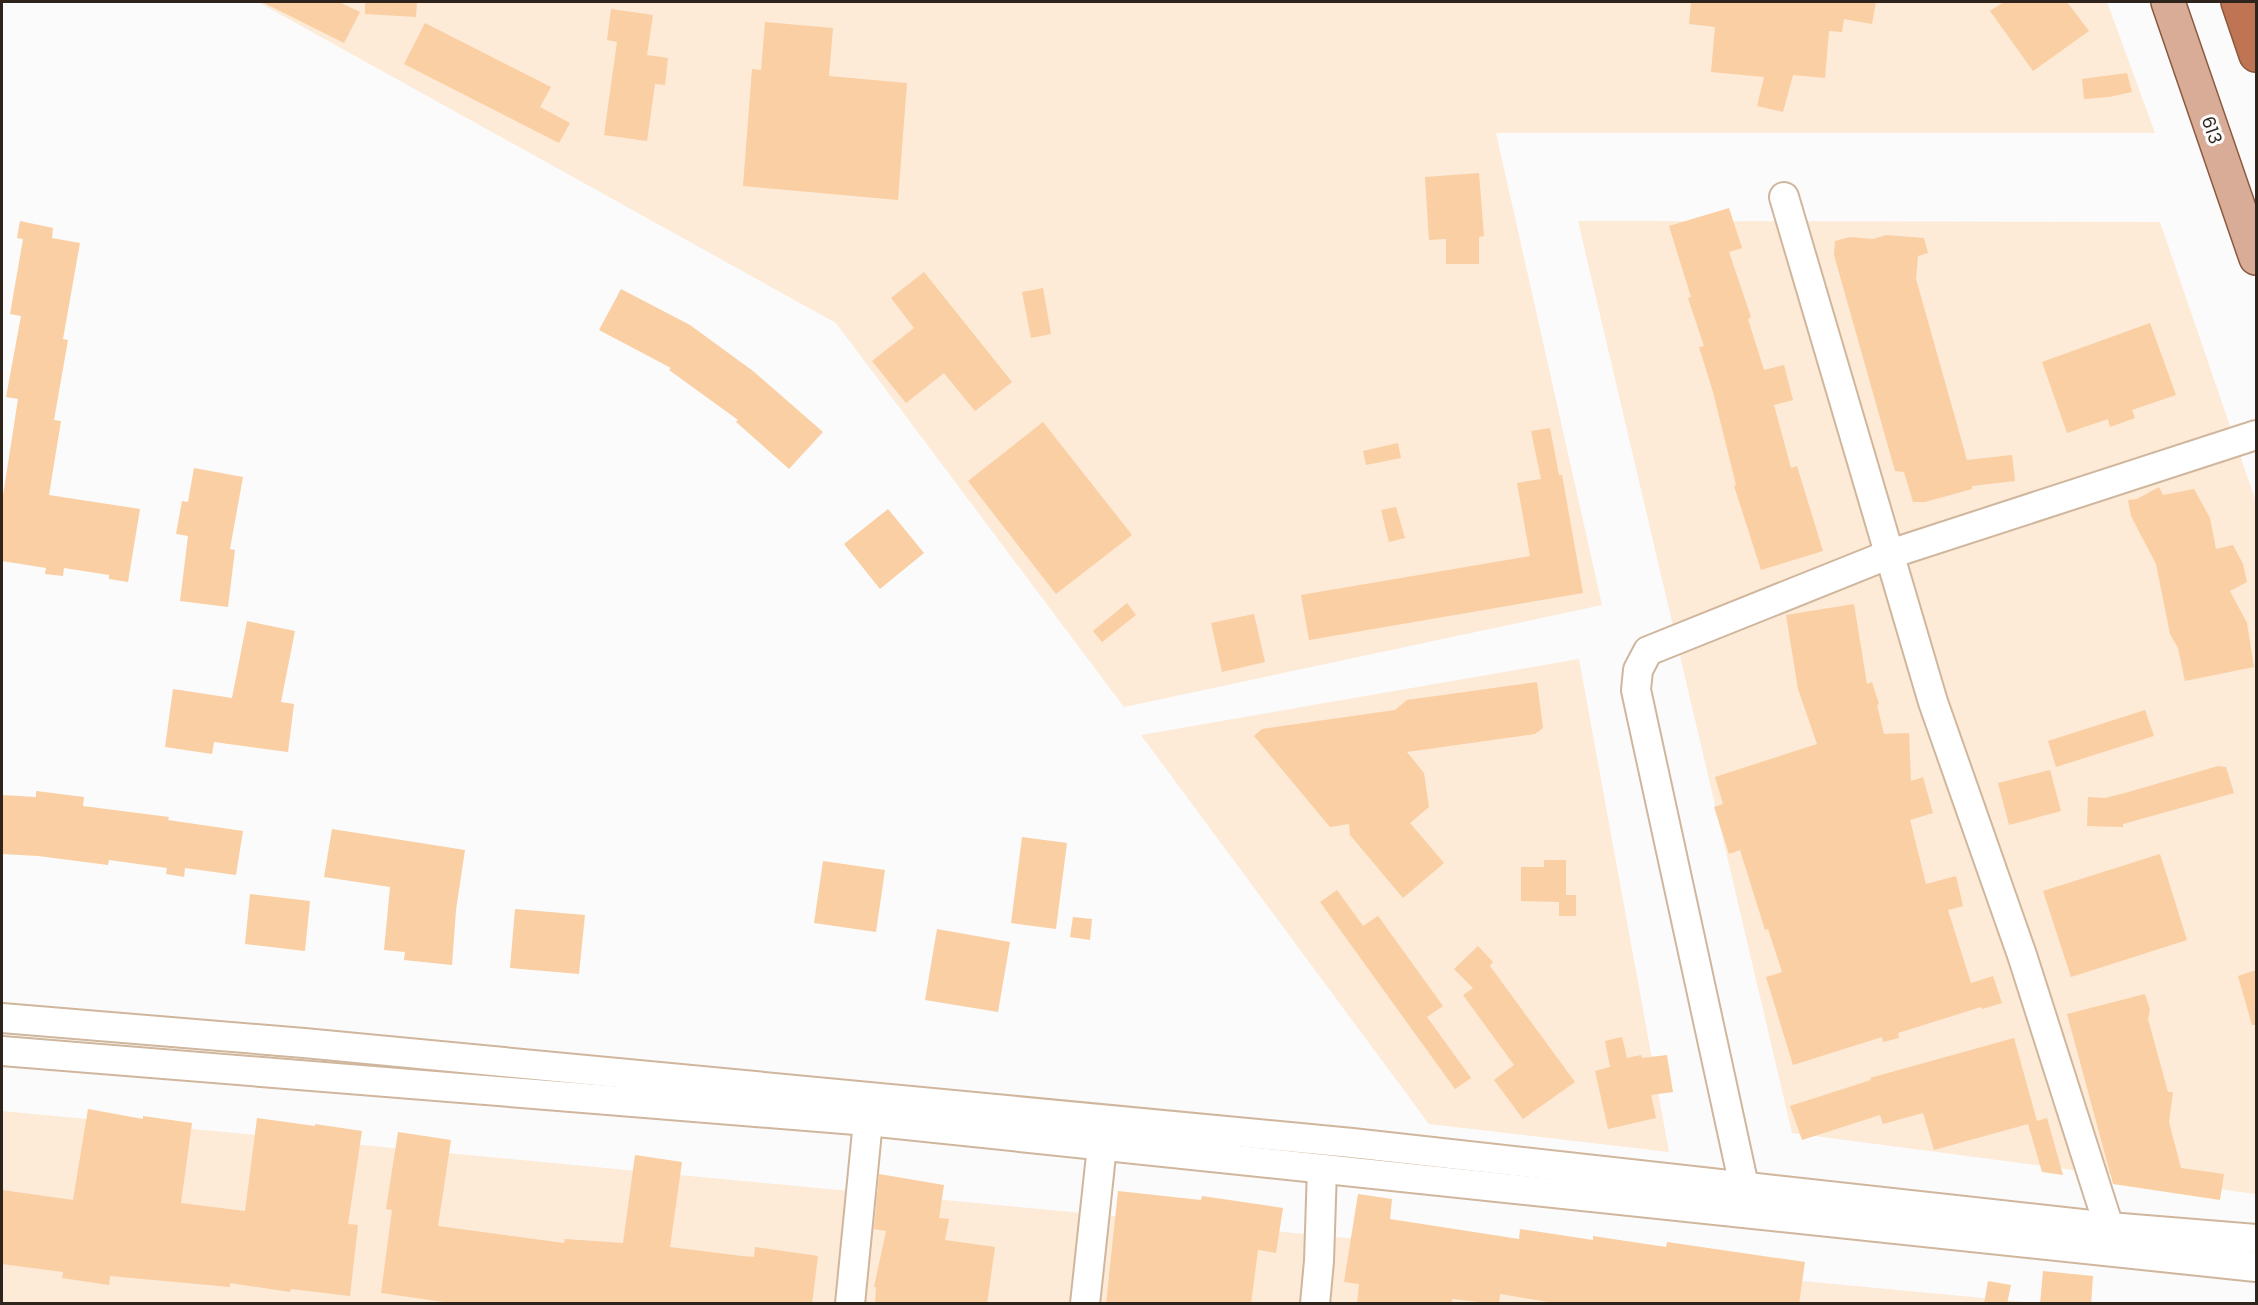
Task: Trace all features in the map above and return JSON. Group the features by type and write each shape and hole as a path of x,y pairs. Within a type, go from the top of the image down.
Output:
{"highway":[{"path":"2238,2 2256,55"}],"main road":[{"name":"613","path":"2168,2 2256,258"}],"street":[{"path":"1784,197 1933,702 2022,955 2109,1227"},
{"path":"1744,1186 1636,690 1638,670 1648,651 1890,554 2256,435"},
{"path":"2,1018 316,1044 1341,1142 2109,1227 2256,1239"},
{"path":"2,1051 868,1121 2256,1267"},
{"path":"849,1304 868,1121"},
{"path":"1085,1304 1102,1146"},
{"path":"1315,1304 1322,1169"}],"shaded area":[{"path":"258,2 2107,2 2155,133 1496,133 1602,605 1124,707 836,323"},
{"path":"1578,221 2160,222 2256,502 2256,1194 1792,1133"},
{"path":"1579,659 1669,1152 1429,1124 1141,735"},
{"path":"2,1111 2036,1303 2,1303"}],"building":[{"path":"262,2 339,2 360,12 344,43"},
{"path":"365,2 417,2 416,17 365,14"},
{"path":"1691,2 1876,2 1872,24 1844,19 1842,32 1829,31 1825,78 1793,75 1783,112 1757,106 1764,77 1711,72 1715,27 1689,24"},
{"path":"2004,2 2067,2 2089,31 2033,71 1990,11"},
{"path":"611,9 653,15 647,55 668,58 665,85 655,84 647,141 604,135 617,42 607,40"},
{"path":"765,22 833,28 829,76 907,83 898,200 743,186 752,69 761,70"},
{"path":"425,23 551,87 540,107 570,123 559,143 404,64"},
{"path":"2127,73 2132,92 2084,99 2082,79"},
{"path":"1479,173 1484,236 1479,237 1479,264 1446,264 1446,239 1429,240 1425,177"},
{"path":"1729,208 1742,248 1729,252 1751,317 1748,319 1764,370 1784,365 1793,400 1774,405 1791,468 1797,466 1823,551 1761,570 1734,486 1736,485 1713,392 1699,347 1704,346 1688,298 1691,297 1669,226"},
{"path":"20,221 53,228 52,238 80,243 63,339 68,340 54,420 61,421 49,495 140,509 128,582 109,579 109,575 64,568 63,576 45,574 46,568 2,561 2,502 18,399 6,397 21,316 10,314 23,239 17,238"},
{"path":"1886,235 1924,238 1928,253 1918,256 1916,279 1967,460 2012,455 2015,481 1972,486 1972,489 1925,502 1913,502 1904,472 1895,471 1834,255 1835,241 1850,237 1873,239"},
{"path":"924,272 1012,382 975,411 944,373 906,403 872,361 914,328 891,298"},
{"path":"1043,288 1051,334 1031,338 1022,292"},
{"path":"621,289 690,325 753,371 823,432 789,469 736,422 738,420 669,370 671,368 599,330"},
{"path":"2150,323 2176,395 2132,410 2135,418 2110,427 2108,419 2067,433 2042,362"},
{"path":"1043,422 1132,535 1056,594 968,481"},
{"path":"1550,428 1559,475 1562,475 1583,593 1309,640 1301,595 1530,556 1517,483 1541,479 1531,431"},
{"path":"1398,443 1401,458 1366,465 1363,451"},
{"path":"194,468 243,477 230,549 235,550 228,607 180,601 188,536 176,534 182,501 188,502"},
{"path":"2159,487 2163,495 2194,489 2210,518 2216,549 2233,545 2243,564 2247,582 2230,591 2247,623 2254,667 2185,681 2178,648 2170,634 2156,564 2131,516 2128,500 2137,499"},
{"path":"1396,507 1405,538 1389,542 1381,510"},
{"path":"888,509 924,553 880,589 844,544"},
{"path":"1127,603 1136,615 1102,642 1093,631"},
{"path":"1854,604 1867,684 1872,682 1879,704 1877,705 1884,734 1909,733 1911,781 1923,777 1933,813 1910,820 1926,884 1956,876 1963,906 1948,910 1971,983 1993,976 2002,1003 1982,1009 1981,1007 1898,1033 1899,1038 1883,1042 1882,1037 1793,1065 1766,977 1782,972 1768,929 1765,930 1740,850 1729,854 1714,807 1723,804 1715,777 1817,744 1798,689 1786,615"},
{"path":"1254,614 1265,662 1222,672 1211,623"},
{"path":"247,621 295,631 281,702 294,704 288,752 214,742 212,754 165,747 173,689 232,698"},
{"path":"1537,682 1543,728 1535,734 1407,752 1424,773 1429,807 1410,823 1444,863 1403,898 1350,835 1349,824 1330,827 1254,736 1262,729 1395,710 1407,700"},
{"path":"2145,710 2154,736 2056,767 2048,741"},
{"path":"2218,766 2226,767 2234,793 2123,824 2123,827 2087,826 2088,797 2105,798"},
{"path":"2050,770 2061,811 2009,825 1998,783"},
{"path":"36,791 84,797 83,806 169,817 168,820 243,831 236,875 185,868 184,877 166,874 167,868 109,860 108,865 2,854 2,795 36,797"},
{"path":"332,829 465,850 456,910 452,965 404,960 405,952 384,950 390,887 324,877"},
{"path":"1022,837 1067,843 1056,929 1011,923"},
{"path":"2160,854 2187,940 2071,977 2043,891"},
{"path":"1544,860 1566,860 1566,895 1576,895 1576,916 1559,916 1559,902 1521,901 1521,867 1544,867"},
{"path":"823,861 885,870 876,932 814,923"},
{"path":"1337,890 1363,926 1378,916 1443,1006 1427,1017 1471,1078 1455,1089 1320,902"},
{"path":"250,894 310,901 305,951 245,944"},
{"path":"515,909 585,915 579,974 510,968"},
{"path":"1073,917 1092,919 1090,940 1070,937"},
{"path":"937,929 1010,942 998,1012 925,1000"},
{"path":"1478,946 1493,962 1490,966 1575,1082 1523,1119 1494,1080 1514,1065 1463,995 1473,988 1454,969"},
{"path":"2256,970 2256,1025 2252,1025 2238,976"},
{"path":"2145,994 2150,1010 2148,1019 2168,1092 2173,1092 2169,1122 2181,1168 2224,1174 2220,1200 2113,1184 2067,1014"},
{"path":"1622,1037 1627,1058 1641,1055 1642,1058 1667,1055 1673,1092 1651,1095 1656,1118 1608,1129 1595,1071 1610,1067 1605,1041"},
{"path":"2014,1038 2037,1121 2047,1118 2063,1175 2042,1172 2028,1124 1934,1150 1923,1113 1883,1124 1880,1115 1802,1140 1790,1106 1871,1080 1870,1078"},
{"path":"88,1109 143,1119 143,1116 192,1123 181,1203 245,1211 257,1118 362,1131 348,1224 358,1225 350,1296 291,1289 290,1292 230,1283 230,1287 110,1276 109,1285 62,1278 63,1272 2,1264 2,1190 73,1200"},
{"path":"398,1132 451,1140 438,1226 564,1243 565,1239 623,1243 635,1155 682,1162 670,1247 754,1257 755,1247 818,1256 812,1304 458,1304 381,1293 392,1210 386,1209"},
{"path":"879,1174 944,1185 939,1218 949,1219 945,1240 995,1247 987,1304 875,1304 876,1287 874,1287 886,1231 874,1229"},
{"path":"1118,1191 1201,1200 1202,1196 1283,1208 1276,1253 1258,1250 1251,1304 1106,1304"},
{"path":"1358,1194 1392,1199 1390,1219 1519,1239 1520,1229 1593,1240 1593,1236 1666,1247 1667,1242 1805,1262 1799,1304 1561,1304 1500,1294 1499,1304 1452,1299 1452,1304 1357,1304 1359,1284 1344,1282"},
{"path":"2043,1271 2093,1276 2091,1304 2040,1304"},
{"path":"1988,1281 2011,1285 2007,1304 1984,1304"}]}
